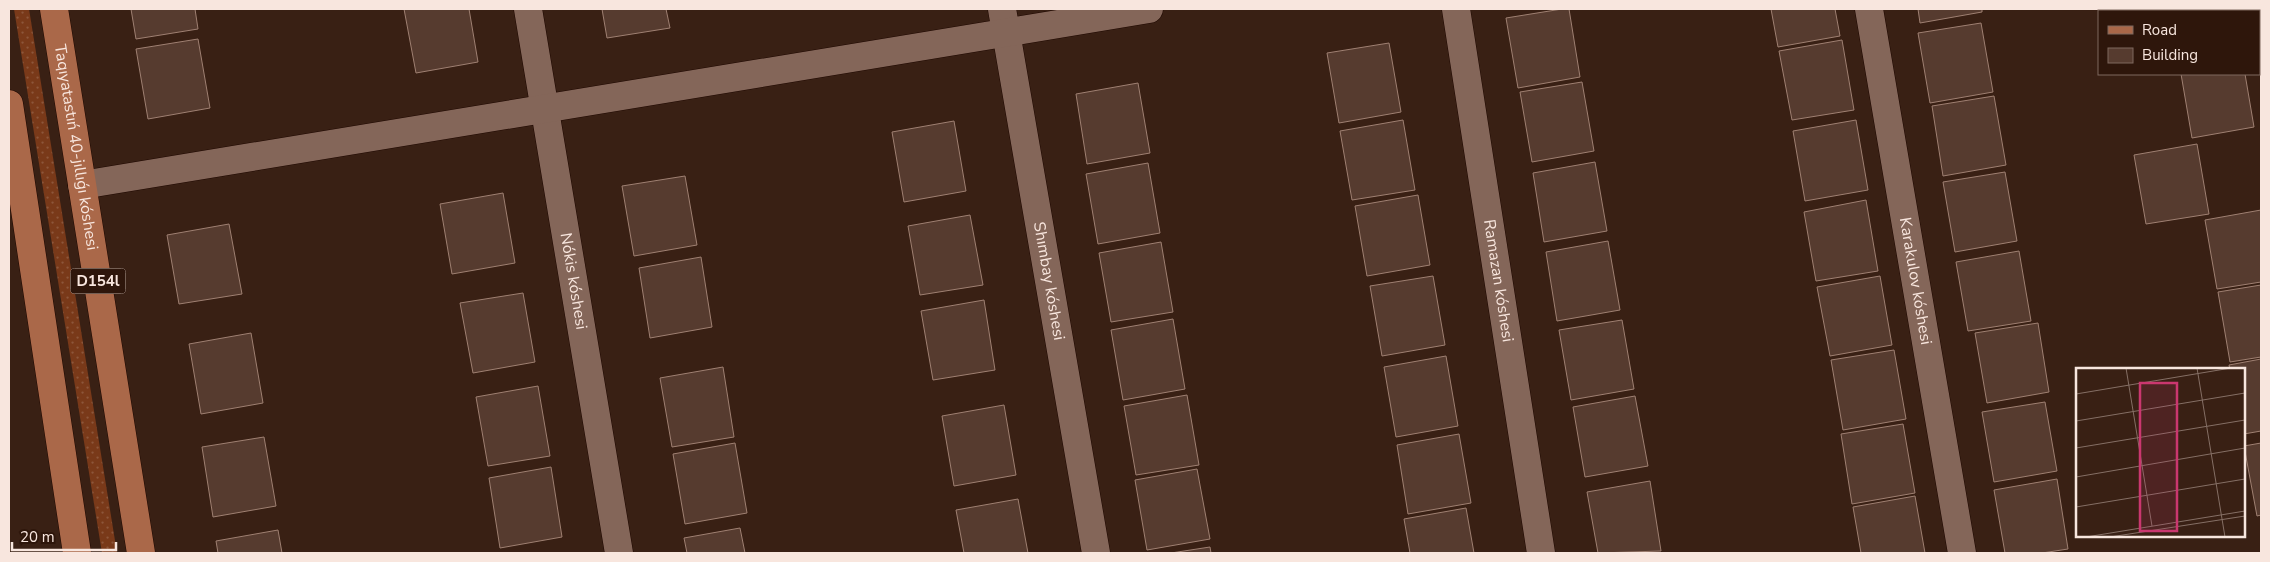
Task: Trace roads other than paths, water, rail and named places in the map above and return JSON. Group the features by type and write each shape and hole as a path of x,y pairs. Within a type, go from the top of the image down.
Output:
{"main road":[{"name":"Taqıyatastıń 40-jıllıǵı kóshesi","path":"54,9 141,553"},
{"path":"9,104 16,196 77,553"}],"street":[{"name":"Nókis kóshesi","path":"528,9 619,553"},
{"path":"82,186 544,109 1004,21 1148,9"},
{"name":"Ramazan kóshesi","path":"1456,9 1541,553"},
{"name":"Karakulov kóshesi","path":"1869,9 1962,553"},
{"name":"Shımbay kóshesi","path":"1004,21 1096,553"}]}
